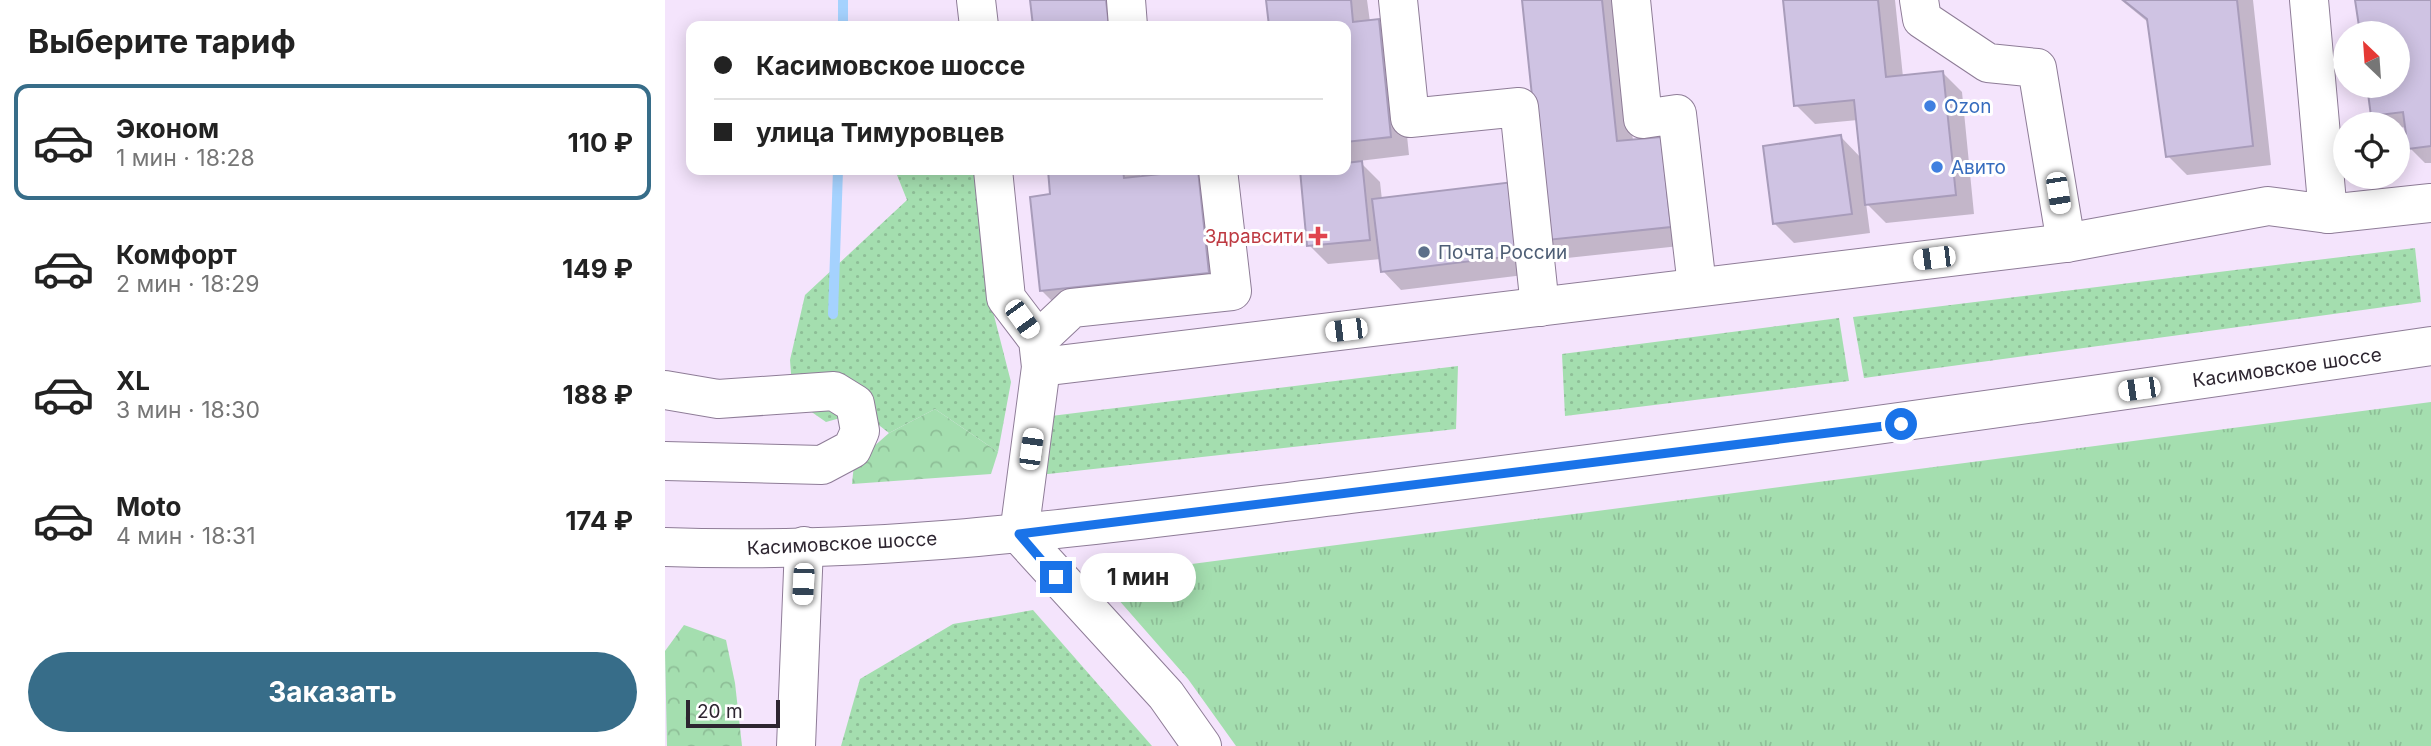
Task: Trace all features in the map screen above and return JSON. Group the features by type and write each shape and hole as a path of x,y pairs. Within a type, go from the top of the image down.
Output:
{"main road":[{"path":"976,0 978,21"},
{"path":"1126,0 1128,21"},
{"path":"1398,0 1410,118 1519,107 1540,307"},
{"path":"1631,0 1643,120 1677,114 1697,286"},
{"path":"1919,0 1923,19 1988,63 2037,68 2066,243"},
{"path":"2309,0 2328,214"},
{"path":"994,175 1006,298 1039,354"},
{"path":"1202,746 1166,695 1019,534 1039,354 1072,308 1232,291 1219,175"},
{"path":"1039,354 1540,307 2066,243 2268,206 2328,214 2431,203"},
{"name":"Касимовское шоссе","path":"665,547 804,546 1019,534 1847,432 2431,346"},
{"path":"665,390 718,399 834,391 855,404 860,431 852,449 822,465 665,461"},
{"path":"796,746 804,546"}],"green space":[{"path":"897,175 978,175 989,296 1011,382 998,452 935,409 889,433 862,412 826,422 793,399 790,360 805,295 907,200"},
{"path":"2415,248 2421,302 1864,378 1853,317"},
{"path":"1839,318 1849,381 1565,416 1562,354"},
{"path":"1458,366 1456,429 1039,475 1051,416"},
{"path":"2431,402 2431,746 1236,746 1188,679 1103,582 1123,573"},
{"path":"935,409 998,452 991,474 852,484 854,464 889,433"},
{"path":"1033,610 1152,746 841,746 860,679 953,624"},
{"path":"684,625 726,640 735,683 742,746 667,746 665,651"}],"building":[{"path":"1030,0 1106,0 1108,21 1032,21"},
{"path":"1266,0 1351,0 1353,22 1379,19 1391,137 1351,141 1351,21 1268,21"},
{"path":"1522,0 1602,0 1617,141 1661,137 1671,227 1547,240"},
{"path":"1783,0 1878,0 1886,77 1943,71 1956,195 1865,205 1854,100 1794,106"},
{"path":"2123,0 2237,0 2253,146 2166,157 2147,19"},
{"path":"2355,0 2431,0 2431,146 2410,149 2410,112 2370,112 2369,98 2410,98 2410,21 2358,21"},
{"path":"1841,135 1852,214 1773,224 1763,146"},
{"path":"1362,161 1370,240 1307,246 1300,175 1351,175 1351,162"},
{"path":"1048,175 1124,175 1124,178 1199,175 1209,273 1040,291 1030,197 1050,194"},
{"path":"1513,182 1522,255 1381,272 1372,199"}],"waterway":[{"path":"843,0 843,21"},
{"path":"833,314 838,175"}],"place":[{"name":"Ozon","path":"1930,106"},
{"name":"Авито","path":"1937,167"},
{"name":"Здравсити","path":"1318,236"},
{"name":"Почта России","path":"1424,252"}],"route":[{"path":"1056,577 1019,534 1901,424"}]}
